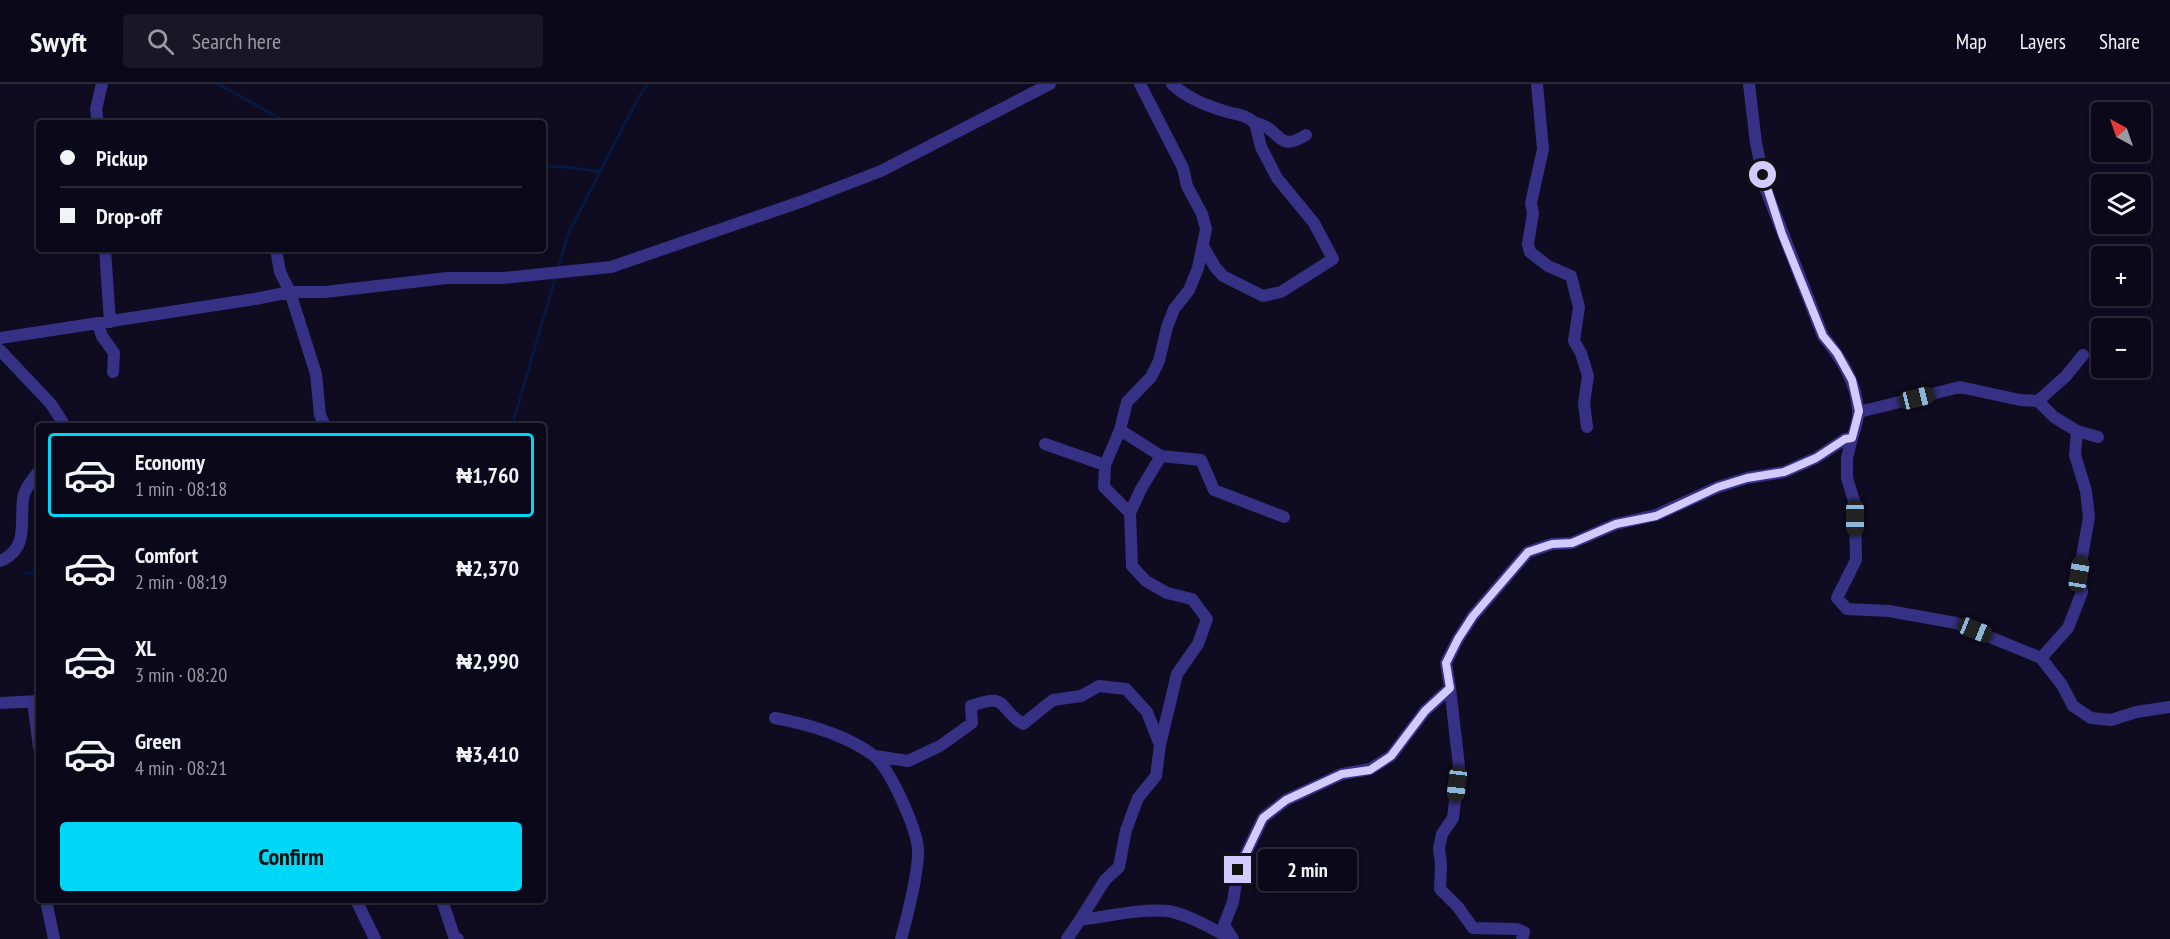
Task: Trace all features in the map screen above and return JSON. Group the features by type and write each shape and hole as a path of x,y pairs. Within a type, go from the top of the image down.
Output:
{"street":[{"path":"98,120 96,110 102,84"},
{"path":"0,338 291,292 325,292 447,278 502,278 611,267 803,201 881,171 1050,84"},
{"path":"1130,513 1104,487 1105,465 1120,430 1127,402 1151,377 1160,361 1167,327 1174,309 1189,290 1198,268 1206,229 1203,214 1192,199 1183,168 1140,84"},
{"path":"1172,84 1182,93 1203,104 1227,112 1243,114 1255,123 1266,126 1285,143 1290,144 1306,135"},
{"path":"1537,84 1543,149 1531,203 1533,213 1528,244 1530,252 1543,262 1571,276 1579,307 1574,342 1581,353 1588,376 1584,403 1587,427"},
{"path":"1749,84 1756,143 1766,190 1823,336 1837,353 1852,380 1859,411 1847,458 1847,478 1855,504 1856,560 1837,598 1847,609 1889,611 1956,623 2041,658 2062,685 2073,706 2091,718 2111,720 2136,712 2170,707"},
{"path":"1203,246 1223,276 1263,296 1281,292 1332,259 1333,256 1322,241 1314,223 1277,178 1261,147 1255,123"},
{"path":"105,252 102,336 114,353 113,372"},
{"path":"277,252 280,272 291,292 316,374 320,415 324,423"},
{"path":"0,350 51,404 62,423"},
{"path":"2038,401 2066,376 2083,355"},
{"path":"1859,411 1960,387 2020,400 2038,401 2077,435 2095,436"},
{"path":"1120,430 1161,456 1201,460 1214,490 1284,517"},
{"path":"2041,658 2068,628 2082,592 2079,574 2089,517 2086,491 2075,455 2077,435"},
{"path":"1522,939 1524,932 1517,929 1473,928 1440,889 1439,848 1442,834 1453,818 1460,766 1446,663 1473,616 1528,552 1552,544 1572,543 1616,524 1656,516 1718,487 1747,478 1784,472 1816,458 1845,439 1852,438"},
{"path":"1045,444 1105,465"},
{"path":"1066,939 1105,880 1119,867 1126,830 1138,798 1156,776 1160,745 1177,674 1198,644 1207,619 1192,599 1167,593 1146,582 1132,566 1130,513 1141,489 1161,456"},
{"path":"0,561 16,550 22,533 23,499 29,484 36,475"},
{"path":"775,718 801,723 849,742 875,756 908,761 940,746 972,723 971,706 989,699 1002,703 1015,719 1023,724 1053,700 1081,696 1099,686 1126,689 1147,712 1160,745"},
{"path":"1232,939 1224,925 1233,902 1238,870 1263,818 1286,800 1342,774 1370,770 1391,756 1425,711 1450,688"},
{"path":"0,703 36,701"},
{"path":"875,756 896,788 910,819 918,849 908,915 901,939"},
{"path":"47,903 54,939"},
{"path":"357,903 375,939"},
{"path":"443,903 454,936 458,939"},
{"path":"1080,921 1132,913 1167,911 1232,939"}],"waterway":[{"path":"218,84 283,120"},
{"path":"558,269 568,234 647,84"},
{"path":"546,166 600,172"},
{"path":"513,423 556,275"},
{"path":"27,573 36,574"}],"route":[{"path":"1238,870 1263,818 1286,800 1342,774 1370,770 1391,756 1425,711 1450,688 1446,663 1458,639 1473,616 1517,562 1528,552 1552,544 1572,543 1616,524 1656,516 1718,487 1747,478 1784,472 1816,458 1845,439 1852,438 1859,411 1852,380 1837,353 1823,336 1815,311 1782,234 1763,175"}]}
